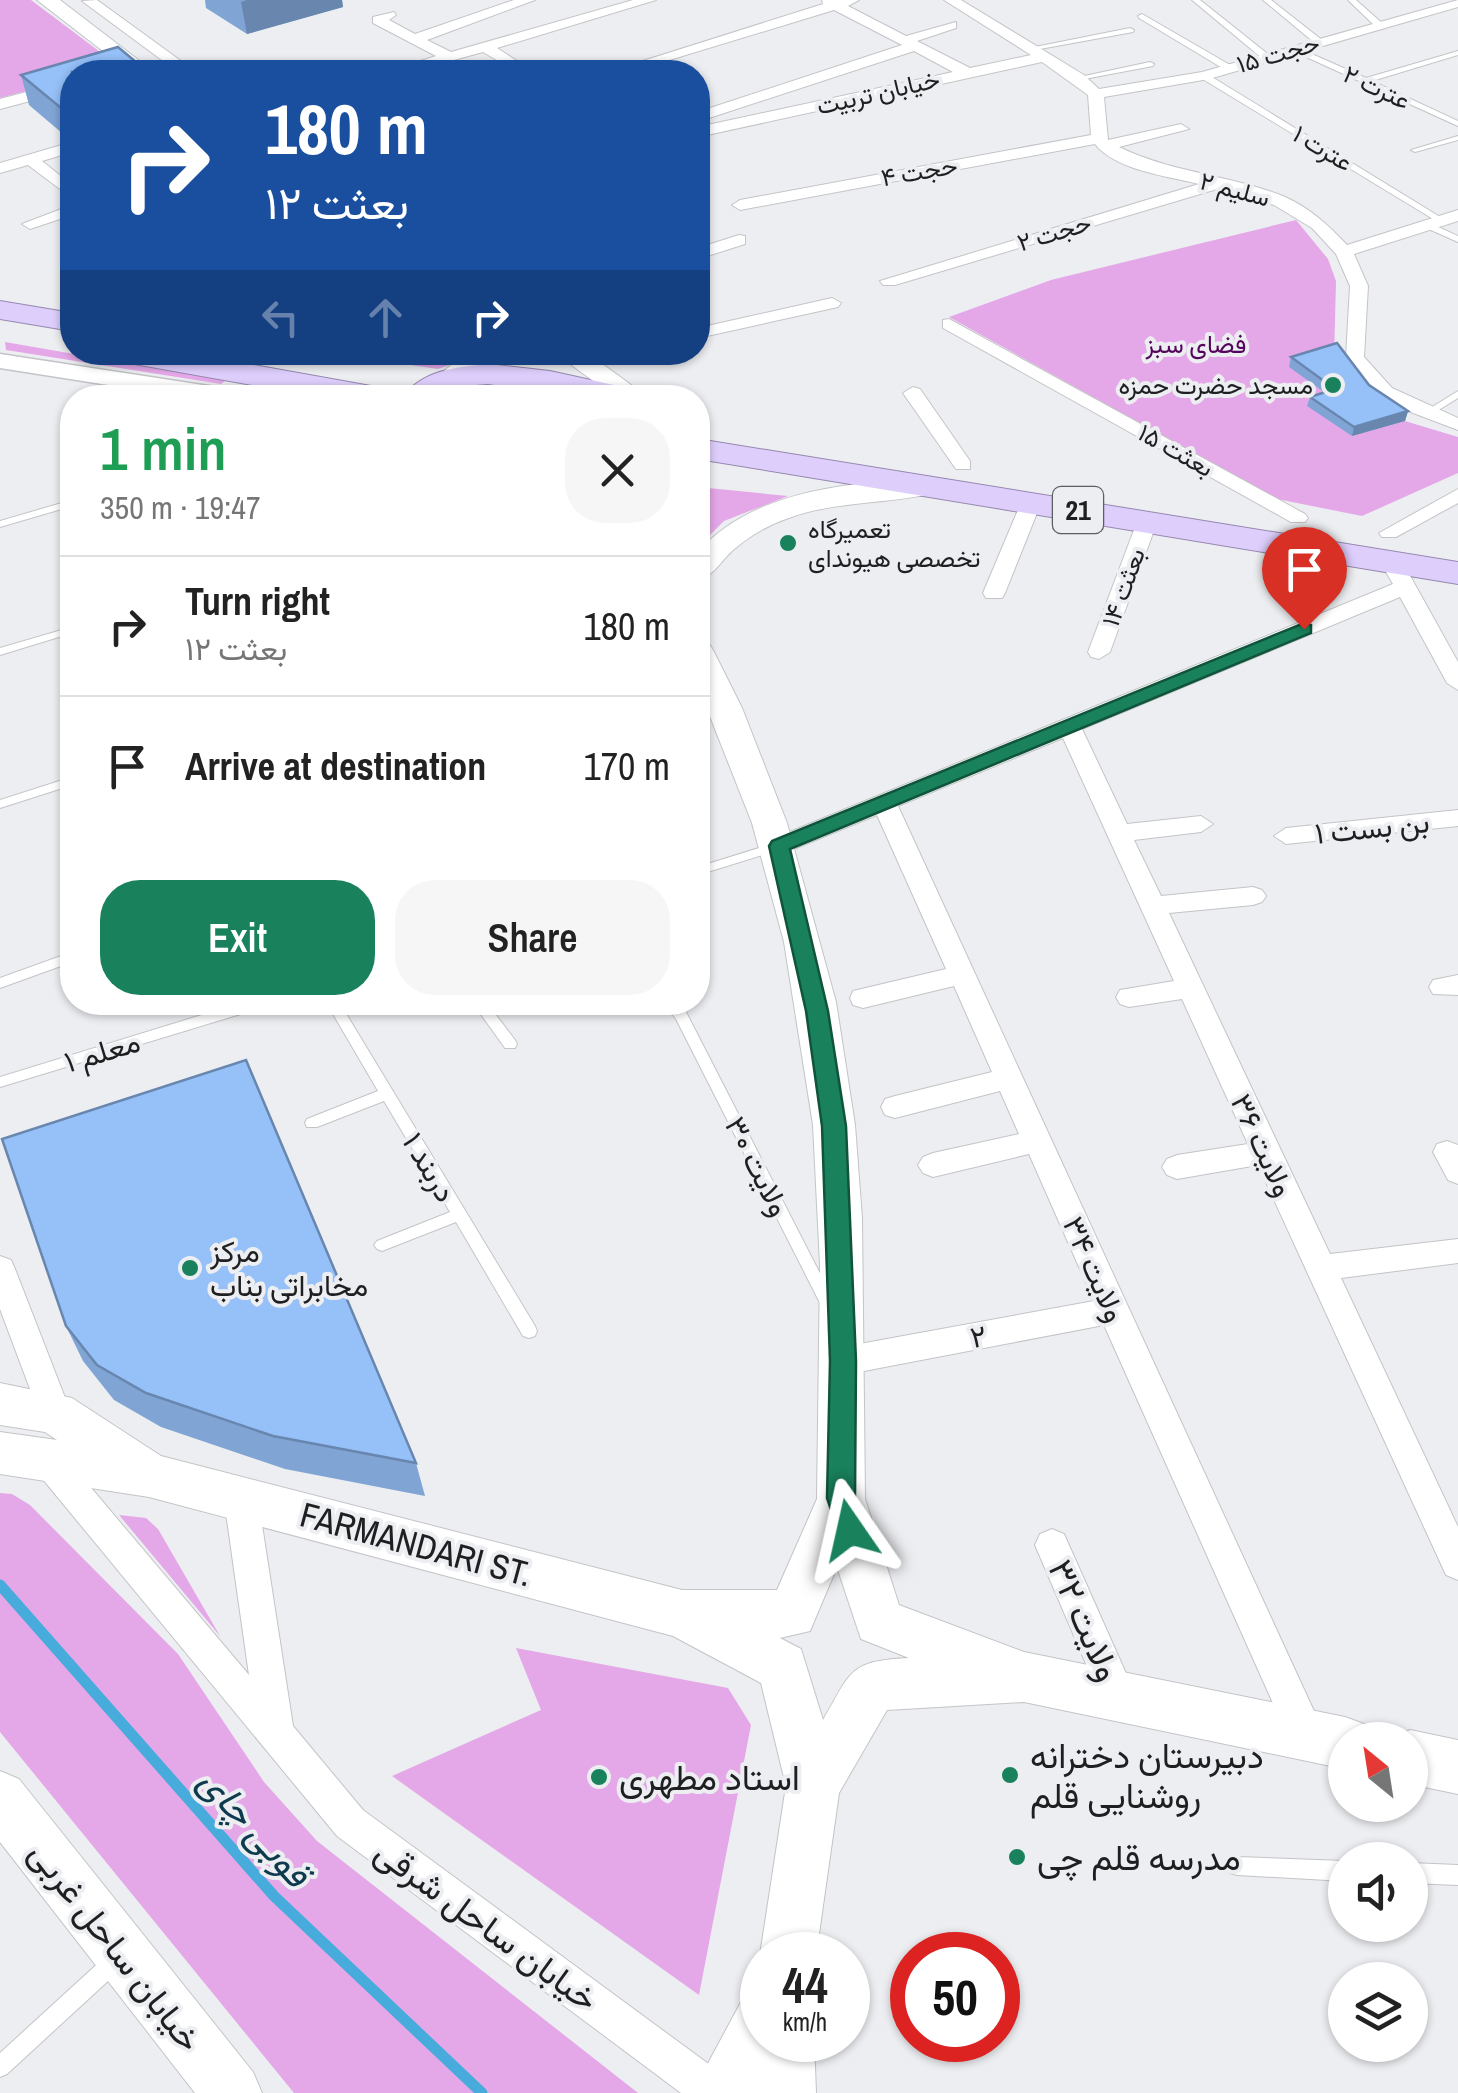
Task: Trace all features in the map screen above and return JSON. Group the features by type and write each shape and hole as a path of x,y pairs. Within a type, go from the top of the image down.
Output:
{"highway":[{"path":"0,310 60,320"},
{"path":"0,332 60,342"},
{"path":"196,365 309,385"},
{"path":"332,365 394,375 482,373 554,385"},
{"name":"21","path":"710,423 1298,518 1395,561 1458,544"},
{"name":"21","path":"710,451 1458,573"}],"main road":[{"path":"53,4 91,1"},
{"path":"53,4 120,60"},
{"path":"586,365 614,385"},
{"path":"710,557 730,536 775,513 830,497 928,486"},
{"path":"710,675 735,724 779,846 817,1011 834,1126 843,1347 841,1498 887,1655 813,1786 791,1932"},
{"path":"0,1404 55,1413 150,1476"},
{"path":"0,1453 150,1476"},
{"name":"FARMANDARI ST.","path":"150,1476 682,1614"},
{"path":"813,1786 783,1667 780,1638 841,1498"},
{"path":"682,1614 792,1614 815,1598 843,1597 870,1611 879,1622 1024,1678 1326,1739"},
{"path":"682,1614 783,1667 805,1692 822,1699 859,1695 873,1685 1024,1678"},
{"path":"1428,1761 1458,1767"},
{"name":"خیابان ساحل غربی","path":"0,1798 232,2093"},
{"path":"719,2093 740,2059"},
{"path":"785,2062 786,2093"}],"street":[{"path":"439,60 649,0"},
{"path":"653,60 831,2 852,0"},
{"path":"951,0 1080,78 1096,94 1101,142"},
{"path":"91,1 171,60"},
{"path":"414,39 514,1"},
{"name":"خیابان تربیت","path":"831,2 910,43 963,77"},
{"name":"حجت ۱۵","path":"1096,94 1204,76 1452,3"},
{"path":"389,15 378,20 450,57"},
{"path":"710,113 951,25"},
{"path":"486,46 508,60"},
{"path":"963,77 1036,53"},
{"name":"خیابان تربیت","path":"710,130 963,77"},
{"path":"0,104 60,88"},
{"name":"حجت ۴","path":"740,204 1182,129"},
{"name":"سلیم ۲","path":"1101,142 1141,164 1293,206 1318,224 1344,252 1359,286 1354,357 1360,367 1380,389 1426,414 1458,424"},
{"path":"0,168 60,150"},
{"path":"30,159 60,183"},
{"name":"حجت ۲","path":"889,281 1218,183"},
{"path":"30,224 60,214"},
{"path":"1344,252 1442,220"},
{"path":"710,250 739,240"},
{"path":"710,330 832,304"},
{"name":"بعثت ۱۵","path":"948,324 1298,518"},
{"path":"3,362 156,385"},
{"path":"913,392 963,465"},
{"path":"779,846 1070,726 1395,561 1458,494"},
{"path":"994,593 1031,502"},
{"name":"بعثت ۱۴","path":"1099,652 1147,522"},
{"path":"1395,561 1458,683"},
{"name":"ولایت ۳۶","path":"1070,726 1458,1564"},
{"name":"ولایت ۳۴","path":"884,803 1114,1310 1326,1739"},
{"name":"بن بست ۱","path":"1286,836 1458,818"},
{"path":"1118,833 1201,824"},
{"path":"1152,906 1253,896"},
{"path":"863,998 964,974"},
{"path":"1129,997 1191,988"},
{"path":"895,1107 1010,1078"},
{"path":"933,1165 1038,1141"},
{"path":"1176,1167 1267,1152"},
{"path":"1321,1268 1458,1251"},
{"path":"0,1269 55,1413 48,1461"},
{"name":"۲","path":"843,1347 1114,1310"},
{"name":"خیابان ساحل شرقی","path":"48,1461 350,1823 719,2093"},
{"path":"240,1498 276,1738"},
{"name":"ولایت ۳۲","path":"1052,1545 1118,1696"}],"lane":[{"path":"1196,0 1266,57"},
{"path":"1268,0 1318,42"},
{"path":"1352,0 1379,25"},
{"path":"1142,16 1227,67"},
{"path":"1036,53 1130,30"},
{"name":"عترت ۲","path":"1296,49 1458,124"},
{"path":"1365,81 1458,53"},
{"path":"1080,78 1150,64"},
{"name":"عترت ۱","path":"1204,76 1442,220 1458,240"},
{"path":"1415,150 1458,138"},
{"path":"1426,414 1458,394"},
{"path":"0,524 60,506"},
{"path":"0,652 60,634"},
{"path":"0,804 60,785"},
{"path":"710,867 779,846"},
{"path":"0,983 60,961"},
{"name":"معلم ۱","path":"0,1082 219,1015"},
{"name":"دربند ۱","path":"340,1015 529,1331"},
{"path":"488,1015 510,1044"},
{"name":"ولایت ۳۰","path":"680,1015 843,1347"},
{"path":"312,1123 386,1094"},
{"path":"382,1245 459,1215"},
{"path":"1237,1866 1328,1869"},
{"path":"1428,1874 1458,1875"},
{"path":"0,2067 122,1954"}],"green space":[{"path":"0,0 31,0 111,60 60,60 60,82 0,98"},
{"name":"فضای سبز","path":"1296,220 1328,259 1336,281 1333,399 1352,436 1405,421 1458,437 1458,473 1362,516 1277,499 949,317 1051,280"},
{"path":"5,342 60,352 60,359 6,350"},
{"path":"101,365 138,365 225,381 221,384"},
{"path":"411,365 449,365 438,369"},
{"path":"710,488 788,496 724,521 710,535"},
{"path":"0,1493 12,1494 30,1505 178,1654 264,1782 317,1841 638,2093 294,2093 0,1732"},
{"path":"119,1515 146,1518 158,1529 220,1636"},
{"path":"516,1648 728,1688 751,1725 699,1995 392,1776 541,1710"}],"building":[{"path":"118,47 134,60 73,60"},
{"path":"60,64 60,107 21,75"},
{"name":"مسجد حضرت حمزه","path":"1337,343 1369,385 1408,411 1354,427 1310,397 1335,389 1291,357"},
{"name":"مرکز مخابراتی بناب","path":"246,1060 416,1463 273,1436 146,1393 97,1365 66,1326 2,1139"}],"waterway":[{"name":"قوبی چای","path":"0,1585 274,1896 482,2093"}],"place":[{"name":"مسجد حضرت حمزه","path":"1333,385"},
{"name":"تعمیرگاه تخصصی هیوندای","path":"788,543"},
{"name":"مرکز مخابراتی بناب","path":"190,1268"},
{"name":"دبیرستان دخترانه روشنایی قلم","path":"1010,1775"},
{"name":"استاد مطهری","path":"599,1777"},
{"name":"مدرسه قلم چی","path":"1017,1857"}],"route":[{"path":"850,1530 841,1498 843,1361 834,1126 817,1011 779,846 1304,629"}]}
